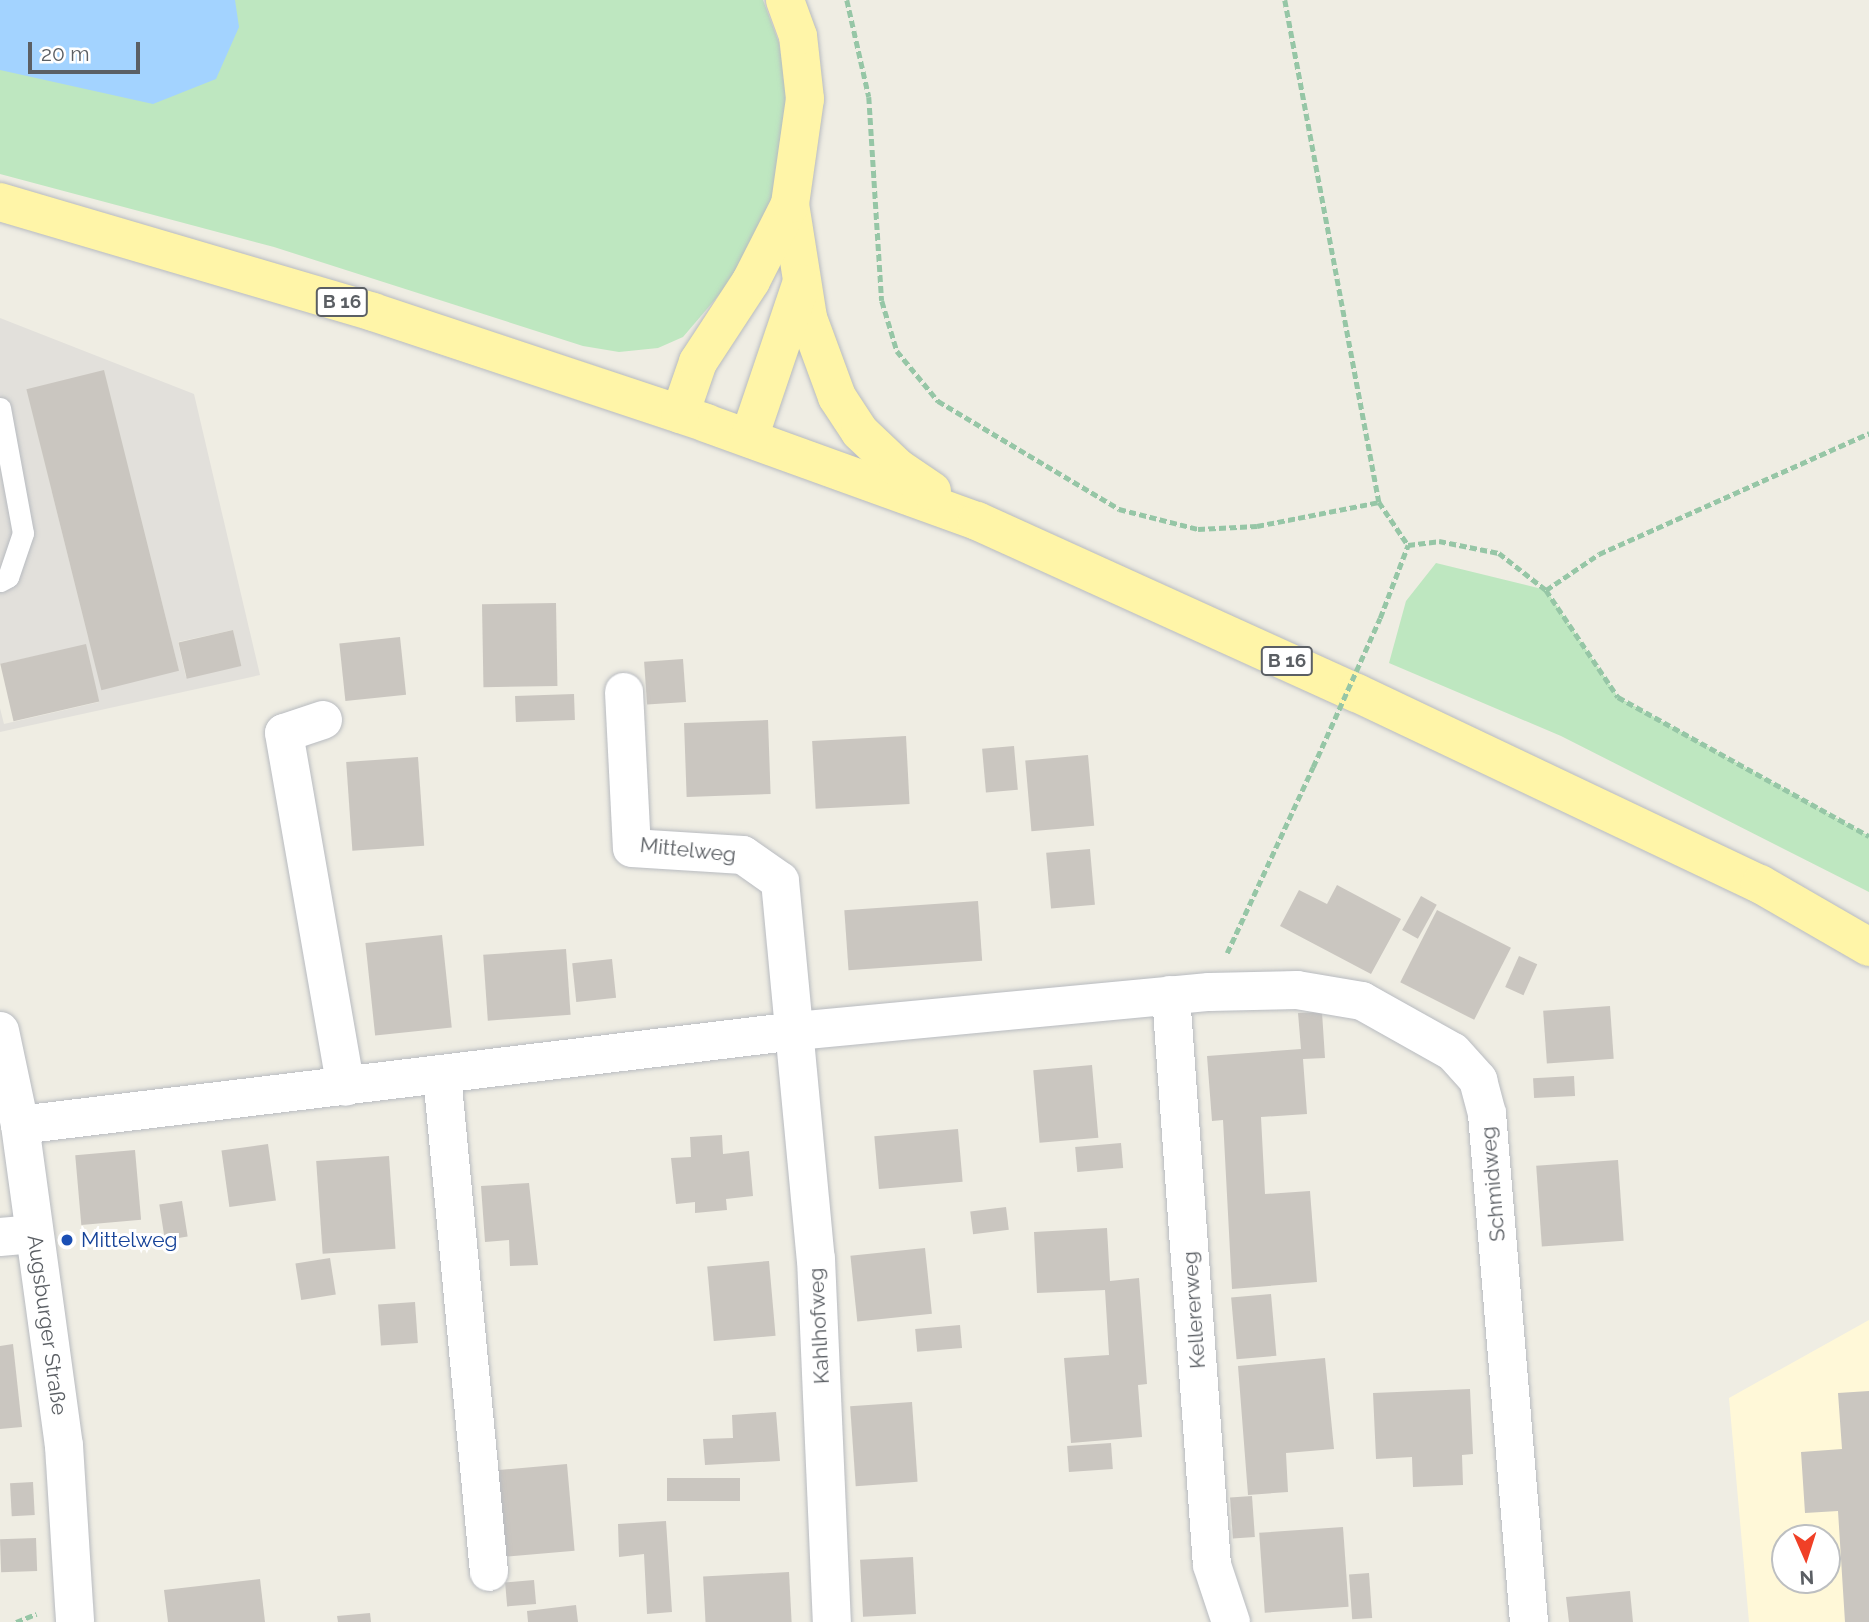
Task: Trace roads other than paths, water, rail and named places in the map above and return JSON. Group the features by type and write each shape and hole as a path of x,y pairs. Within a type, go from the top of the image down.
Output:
{"main road":[{"path":"785,0 798,36 805,99 790,204 802,283 820,359 860,432 898,468 977,521"},
{"name":"B 16","path":"0,202 373,312 681,414 977,521 1357,693 1737,872 1869,947"},
{"path":"681,414 698,362 751,281 790,204"},
{"path":"749,438 802,283"}],"street":[{"name":"Mittelweg","path":"624,692 632,848 743,855 780,881 796,1031"},
{"path":"323,720 284,733 346,1087"},
{"name":"Schmidweg","path":"1171,996 1209,992 1297,990 1362,1001 1453,1052 1478,1080 1487,1114 1530,1622"},
{"path":"20,1125 442,1076 796,1031 1171,996"},
{"name":"Kellererweg","path":"1171,996 1212,1564 1231,1622"},
{"name":"Augsburger Straße","path":"0,1031 20,1125 17,1235 64,1446 75,1622"},
{"name":"Kahlhofweg","path":"796,1031 816,1259 832,1622"},
{"path":"442,1076 489,1572"}],"lane":[{"path":"0,408 23,533 8,578 0,581"}],"water":[{"path":"0,0 235,0 239,27 216,79 153,104 0,70"}],"place":[{"name":"Mittelweg","path":"67,1240"}]}
